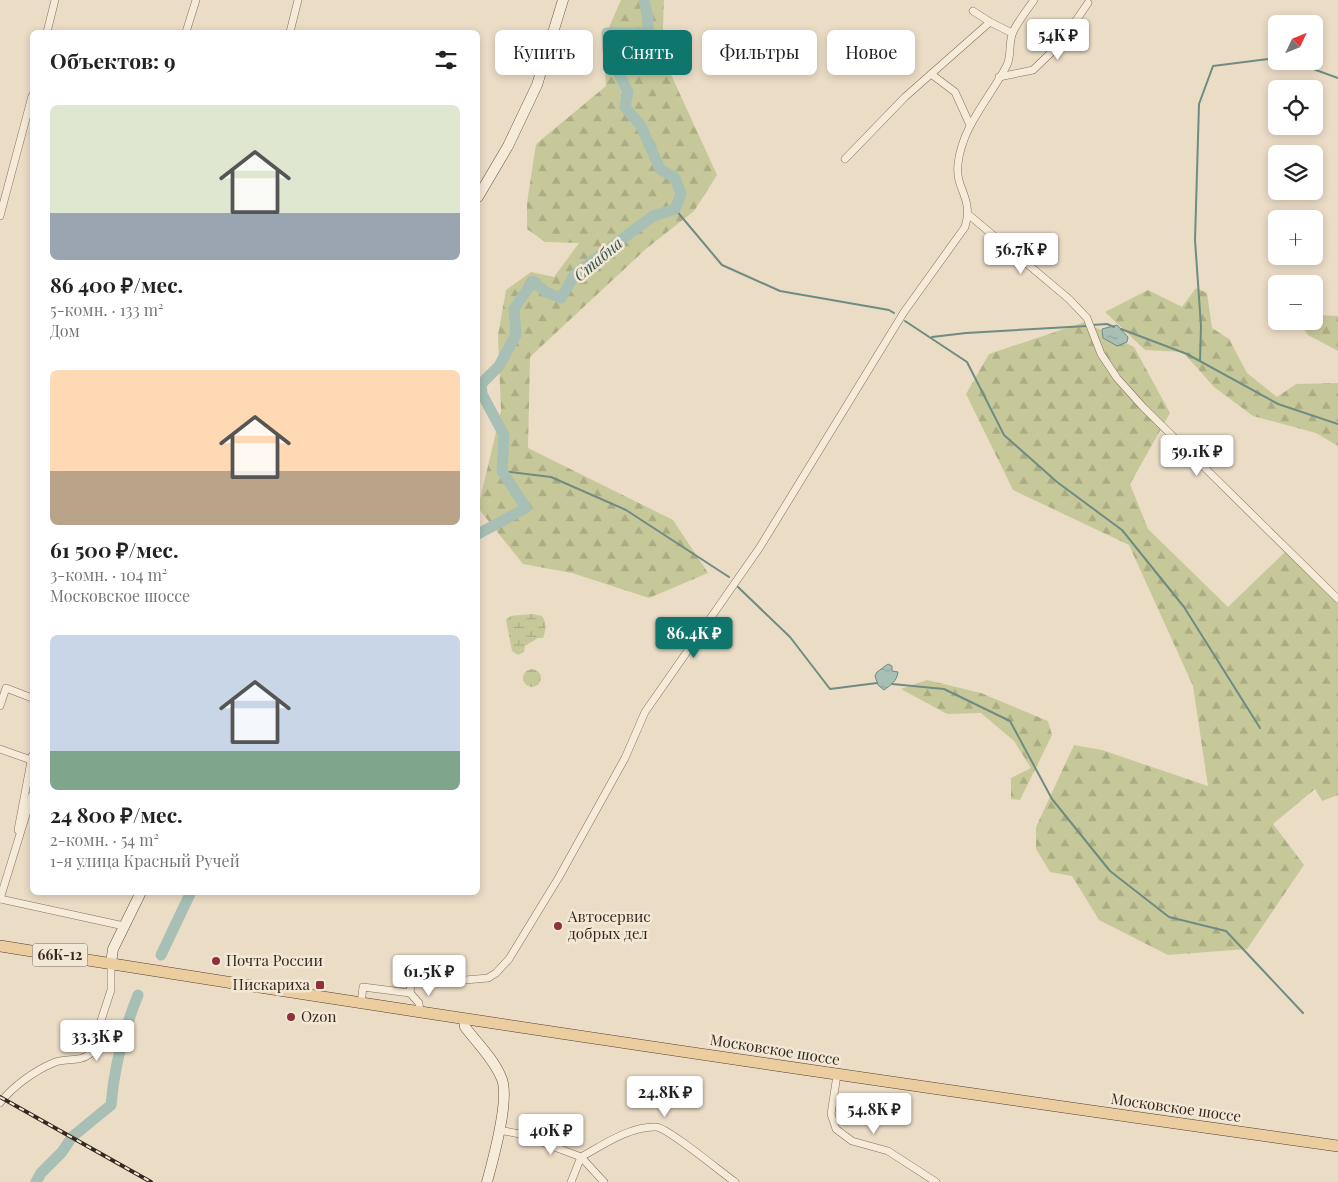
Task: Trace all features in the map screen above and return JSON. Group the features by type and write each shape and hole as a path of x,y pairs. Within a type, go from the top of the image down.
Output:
{"main road":[{"name":"66К-12","path":"0,946 116,963"},
{"name":"Московское шоссе","path":"116,963 420,1013 837,1075 1338,1146"}],"street":[{"path":"48,30 55,0"},
{"path":"187,30 196,0"},
{"path":"290,30 298,0"},
{"path":"480,194 508,146 537,85 563,0"},
{"path":"410,993 411,983 419,978 465,980 488,978 496,973 509,958 559,877 594,815 624,758 645,712 760,547 904,312 965,227 969,215 968,203 959,178 958,165 970,125 1011,56 1012,34 1034,0"},
{"path":"999,77 1033,70 1060,44 1087,1"},
{"path":"973,11 1012,34"},
{"path":"845,159 931,74 990,22"},
{"path":"931,74 954,92 970,125"},
{"path":"0,216 30,104"},
{"path":"969,215 1069,299 1088,321 1101,354 1117,378 1143,407 1338,600"},
{"path":"0,706 6,688 30,697"},
{"path":"0,749 30,757"},
{"path":"20,835 18,827 30,768"},
{"path":"30,802 0,899 124,926"},
{"path":"0,1103 3,1094 54,1062 83,1060 90,1054 111,990 116,963 113,949 140,895"},
{"path":"361,1003 362,987 410,993 419,1003 420,1013"},
{"path":"464,1019 466,1026 502,1078 505,1090 499,1130 486,1182"},
{"path":"837,1075 831,1114 836,1129 852,1141 888,1151 936,1182"},
{"path":"571,1182 581,1157 634,1131 657,1127 676,1137 735,1182"},
{"path":"499,1130 520,1134 581,1157 604,1182"}],"green space":[{"path":"621,0 664,0 663,30 608,30"},
{"path":"605,75 671,75 717,175 694,211 647,248 530,357 528,448 673,520 708,573 649,598 572,573 523,564 480,510 480,500 501,411 498,335 506,290 531,272 554,277 579,243 545,242 527,229 527,203 536,144 606,86"},
{"path":"1196,288 1207,293 1212,328 1229,339 1247,373 1277,397 1296,384 1338,383 1338,446 1316,433 1253,416 1214,387 1183,352 1145,350 1105,312 1148,290 1182,307"},
{"path":"1323,315 1338,316 1338,351 1308,335 1305,330 1323,330"},
{"path":"1085,322 1134,347 1170,413 1130,484 1148,529 1228,607 1285,552 1338,604 1338,795 1322,801 1315,789 1273,824 1304,865 1247,949 1168,955 1099,920 1072,876 1050,872 1036,849 1036,827 1074,745 1102,750 1208,786 1193,686 1129,545 1013,490 966,394 989,354"},
{"path":"532,614 542,616 544,619 546,627 543,638 538,638 525,646 524,652 518,655 512,651 506,620 510,616"},
{"path":"528,669 536,669 541,674 539,685 528,687 523,682 523,674"},
{"path":"927,680 981,693 1048,721 1052,735 1020,800 1011,799 1011,778 1031,768 1014,741 981,713 947,714 901,689"}],"water":[{"path":"1117,325 1128,337 1127,342 1117,346 1103,338 1102,329"},
{"path":"888,664 892,666 892,671 898,672 895,680 884,690 878,685 875,676 877,672"}],"waterway":[{"name":"Стабна","path":"480,533 526,508 502,471 504,435 482,394 481,384 499,366 516,335 514,309 533,281 546,292 561,298 575,274 653,216 675,209 681,194 675,178 660,169 641,126 625,107 628,92 608,52 607,33 648,33 648,19 644,0"},
{"path":"1200,361 1201,326 1195,240 1199,104 1213,66 1268,59"},
{"path":"1316,70 1338,78"},
{"path":"675,209 722,265 780,291 889,310 894,313"},
{"path":"905,321 967,362 1004,435 1057,482 1122,530 1184,607 1260,728"},
{"path":"1092,325 1107,324 1114,327"},
{"path":"932,337 966,333 1087,326"},
{"path":"1121,329 1187,354 1278,404 1338,424"},
{"path":"502,471 551,477 626,510 729,577"},
{"path":"738,587 790,637 830,689 877,683"},
{"path":"892,684 944,689 1010,721 1052,799 1110,871 1169,917 1226,931 1303,1013"},
{"name":"Стабна","path":"161,955 190,895"},
{"name":"Стабна","path":"36,1182 41,1173 62,1152 72,1137 111,1105 120,1049 138,995"}],"railway":[{"path":"0,1097 151,1182"}],"place":[{"name":"Автосервис добрых дел","path":"558,926"},
{"name":"Почта России","path":"216,961"},
{"name":"Пискариха","path":"320,985"},
{"name":"Ozon","path":"291,1017"}]}
